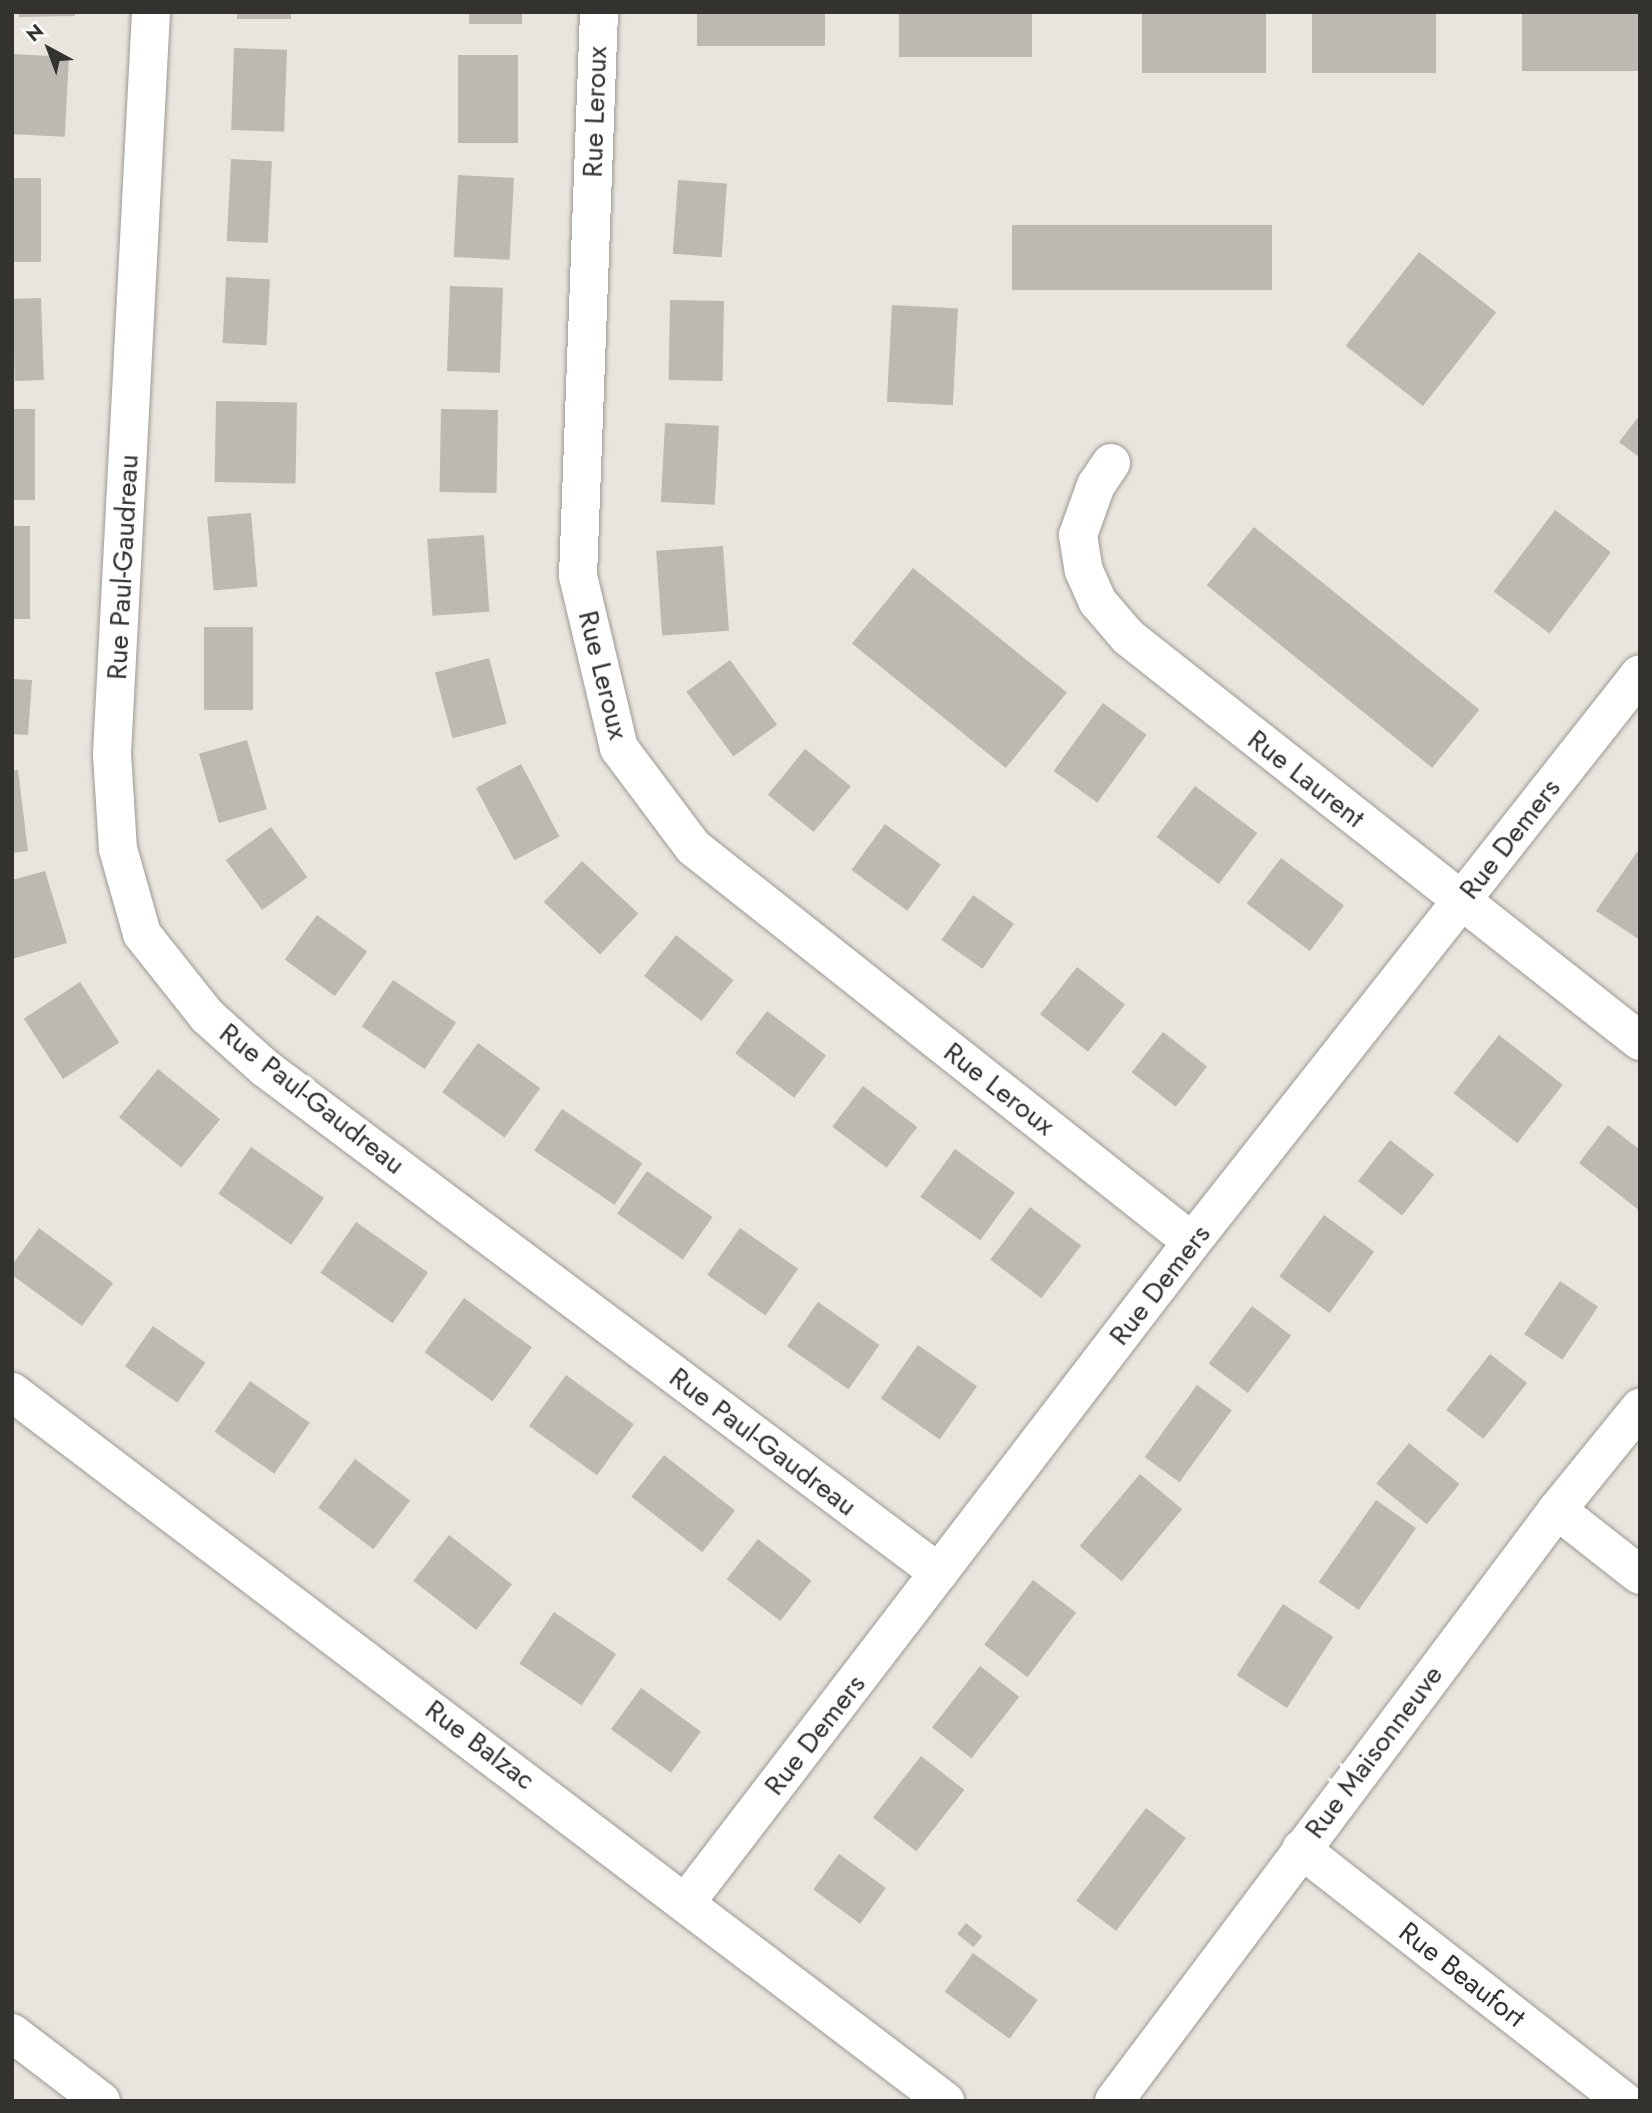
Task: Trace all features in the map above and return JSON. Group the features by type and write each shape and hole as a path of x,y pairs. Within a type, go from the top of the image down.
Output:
{"street":[{"name":"Rue Paul-Gaudreau","path":"151,12 112,754 118,849 142,934 207,1016 265,1068 939,1573"},
{"name":"Rue Leroux","path":"599,12 578,576 620,748 693,847 1192,1242"},
{"name":"Rue Laurent","path":"1111,463 1096,485 1078,535 1084,571 1098,603 1162,667 1640,1041"},
{"name":"Rue Demers","path":"687,1901 1192,1242 1640,674"},
{"name":"Rue Balzac","path":"12,1392 687,1901 945,2101"},
{"name":"Rue Maisonneuve","path":"1114,2101 1557,1510 1640,1408"},
{"path":"1557,1510 1640,1575"},
{"name":"Rue Beaufort","path":"1301,1849 1624,2101"},
{"path":"12,2033 101,2101"}],"building":[{"path":"19,12 75,12 75,16 19,17"},
{"path":"237,12 291,12 291,19 237,19"},
{"path":"469,12 522,12 522,24 469,24"},
{"path":"697,12 825,12 825,46 697,46"},
{"path":"899,12 1032,12 1032,57 899,57"},
{"path":"1142,12 1266,12 1266,73 1142,73"},
{"path":"1312,12 1436,12 1436,73 1312,73"},
{"path":"1522,12 1640,12 1640,71 1522,71"},
{"path":"234,48 287,50 284,132 231,130"},
{"path":"13,54 69,57 65,137 12,134"},
{"path":"458,55 518,55 518,143 458,143"},
{"path":"231,159 272,161 268,243 227,241"},
{"path":"458,175 514,178 510,260 454,257"},
{"path":"12,178 41,178 41,262 12,262"},
{"path":"678,180 727,183 722,257 673,254"},
{"path":"1012,225 1272,225 1272,290 1012,290"},
{"path":"1419,252 1496,312 1423,406 1346,346"},
{"path":"226,277 270,279 266,345 223,343"},
{"path":"450,286 503,288 500,373 447,371"},
{"path":"41,298 44,380 15,381 12,299"},
{"path":"670,300 724,301 723,381 669,380"},
{"path":"892,305 958,308 953,405 887,402"},
{"path":"216,401 297,402 296,483 215,482"},
{"path":"12,409 35,409 35,500 12,500"},
{"path":"441,409 498,410 497,493 440,492"},
{"path":"1640,415 1640,458 1619,442"},
{"path":"665,423 719,426 715,505 661,502"},
{"path":"1555,510 1611,552 1550,634 1494,591"},
{"path":"251,513 257,587 214,591 207,517"},
{"path":"12,526 30,526 30,619 12,619"},
{"path":"1254,527 1479,710 1432,768 1207,585"},
{"path":"484,535 489,612 433,616 427,539"},
{"path":"723,546 729,631 662,635 656,551"},
{"path":"913,568 1067,693 1006,768 852,643"},
{"path":"204,627 253,627 253,710 204,710"},
{"path":"489,658 507,724 453,738 435,672"},
{"path":"730,660 777,725 733,756 686,692"},
{"path":"12,679 32,680 28,735 12,734"},
{"path":"1103,703 1147,735 1097,803 1054,771"},
{"path":"247,740 267,809 219,823 199,754"},
{"path":"805,749 851,786 814,832 768,795"},
{"path":"521,764 559,836 514,860 476,788"},
{"path":"12,770 18,770 28,851 12,853"},
{"path":"1195,786 1257,833 1219,884 1156,837"},
{"path":"885,824 941,865 907,911 851,870"},
{"path":"271,827 307,877 262,910 226,860"},
{"path":"1637,852 1640,854 1640,940 1596,911"},
{"path":"1281,858 1344,906 1310,951 1247,904"},
{"path":"582,861 638,914 600,954 544,902"},
{"path":"45,871 67,943 12,959 12,880"},
{"path":"973,895 1014,924 982,969 941,940"},
{"path":"317,915 367,951 335,996 285,959"},
{"path":"676,935 734,980 702,1021 644,976"},
{"path":"1077,967 1125,1005 1088,1052 1040,1014"},
{"path":"393,980 456,1022 425,1069 362,1026"},
{"path":"80,982 119,1042 63,1079 24,1018"},
{"path":"767,1011 826,1056 794,1098 735,1053"},
{"path":"1163,1032 1207,1066 1176,1107 1132,1072"},
{"path":"1499,1035 1563,1085 1517,1143 1453,1093"},
{"path":"478,1043 540,1088 504,1138 442,1092"},
{"path":"158,1069 220,1119 181,1168 119,1117"},
{"path":"863,1086 917,1127 887,1168 832,1127"},
{"path":"562,1109 642,1163 614,1205 534,1150"},
{"path":"1608,1125 1640,1150 1640,1211 1579,1163"},
{"path":"1390,1140 1434,1174 1402,1215 1358,1181"},
{"path":"251,1147 324,1198 291,1245 218,1194"},
{"path":"955,1149 1015,1192 980,1240 920,1197"},
{"path":"647,1171 713,1217 683,1259 617,1214"},
{"path":"1030,1207 1081,1246 1041,1298 990,1260"},
{"path":"1324,1215 1374,1251 1329,1313 1279,1276"},
{"path":"356,1222 428,1272 393,1323 320,1273"},
{"path":"39,1228 113,1283 82,1326 12,1275 12,1265"},
{"path":"740,1228 798,1269 765,1315 707,1275"},
{"path":"1560,1281 1598,1307 1562,1360 1524,1334"},
{"path":"464,1298 532,1347 493,1402 425,1352"},
{"path":"818,1302 879,1345 848,1389 787,1346"},
{"path":"1252,1306 1291,1335 1248,1393 1209,1364"},
{"path":"153,1326 205,1363 177,1403 125,1366"},
{"path":"918,1345 977,1386 940,1440 881,1398"},
{"path":"1490,1354 1527,1383 1483,1439 1446,1410"},
{"path":"566,1375 634,1424 597,1475 529,1426"},
{"path":"250,1381 310,1423 274,1474 214,1432"},
{"path":"1197,1385 1232,1410 1179,1482 1145,1457"},
{"path":"1409,1443 1460,1484 1427,1524 1376,1483"},
{"path":"664,1455 735,1510 702,1552 631,1497"},
{"path":"355,1459 410,1501 373,1549 318,1508"},
{"path":"1140,1474 1182,1509 1122,1581 1080,1546"},
{"path":"1376,1500 1416,1528 1359,1610 1319,1582"},
{"path":"449,1535 512,1584 476,1630 413,1581"},
{"path":"758,1539 812,1581 780,1621 727,1579"},
{"path":"1033,1580 1076,1612 1027,1677 984,1645"},
{"path":"1283,1604 1333,1637 1287,1708 1237,1675"},
{"path":"554,1612 616,1654 582,1705 519,1663"},
{"path":"980,1666 1019,1697 971,1758 932,1727"},
{"path":"641,1688 701,1731 671,1773 611,1729"},
{"path":"921,1756 964,1790 916,1851 873,1817"},
{"path":"1146,1808 1186,1838 1116,1931 1076,1901"},
{"path":"839,1854 886,1888 860,1924 813,1890"},
{"path":"966,1923 982,1936 974,1947 957,1934"},
{"path":"973,1953 1038,2000 1010,2039 945,1992"}]}
